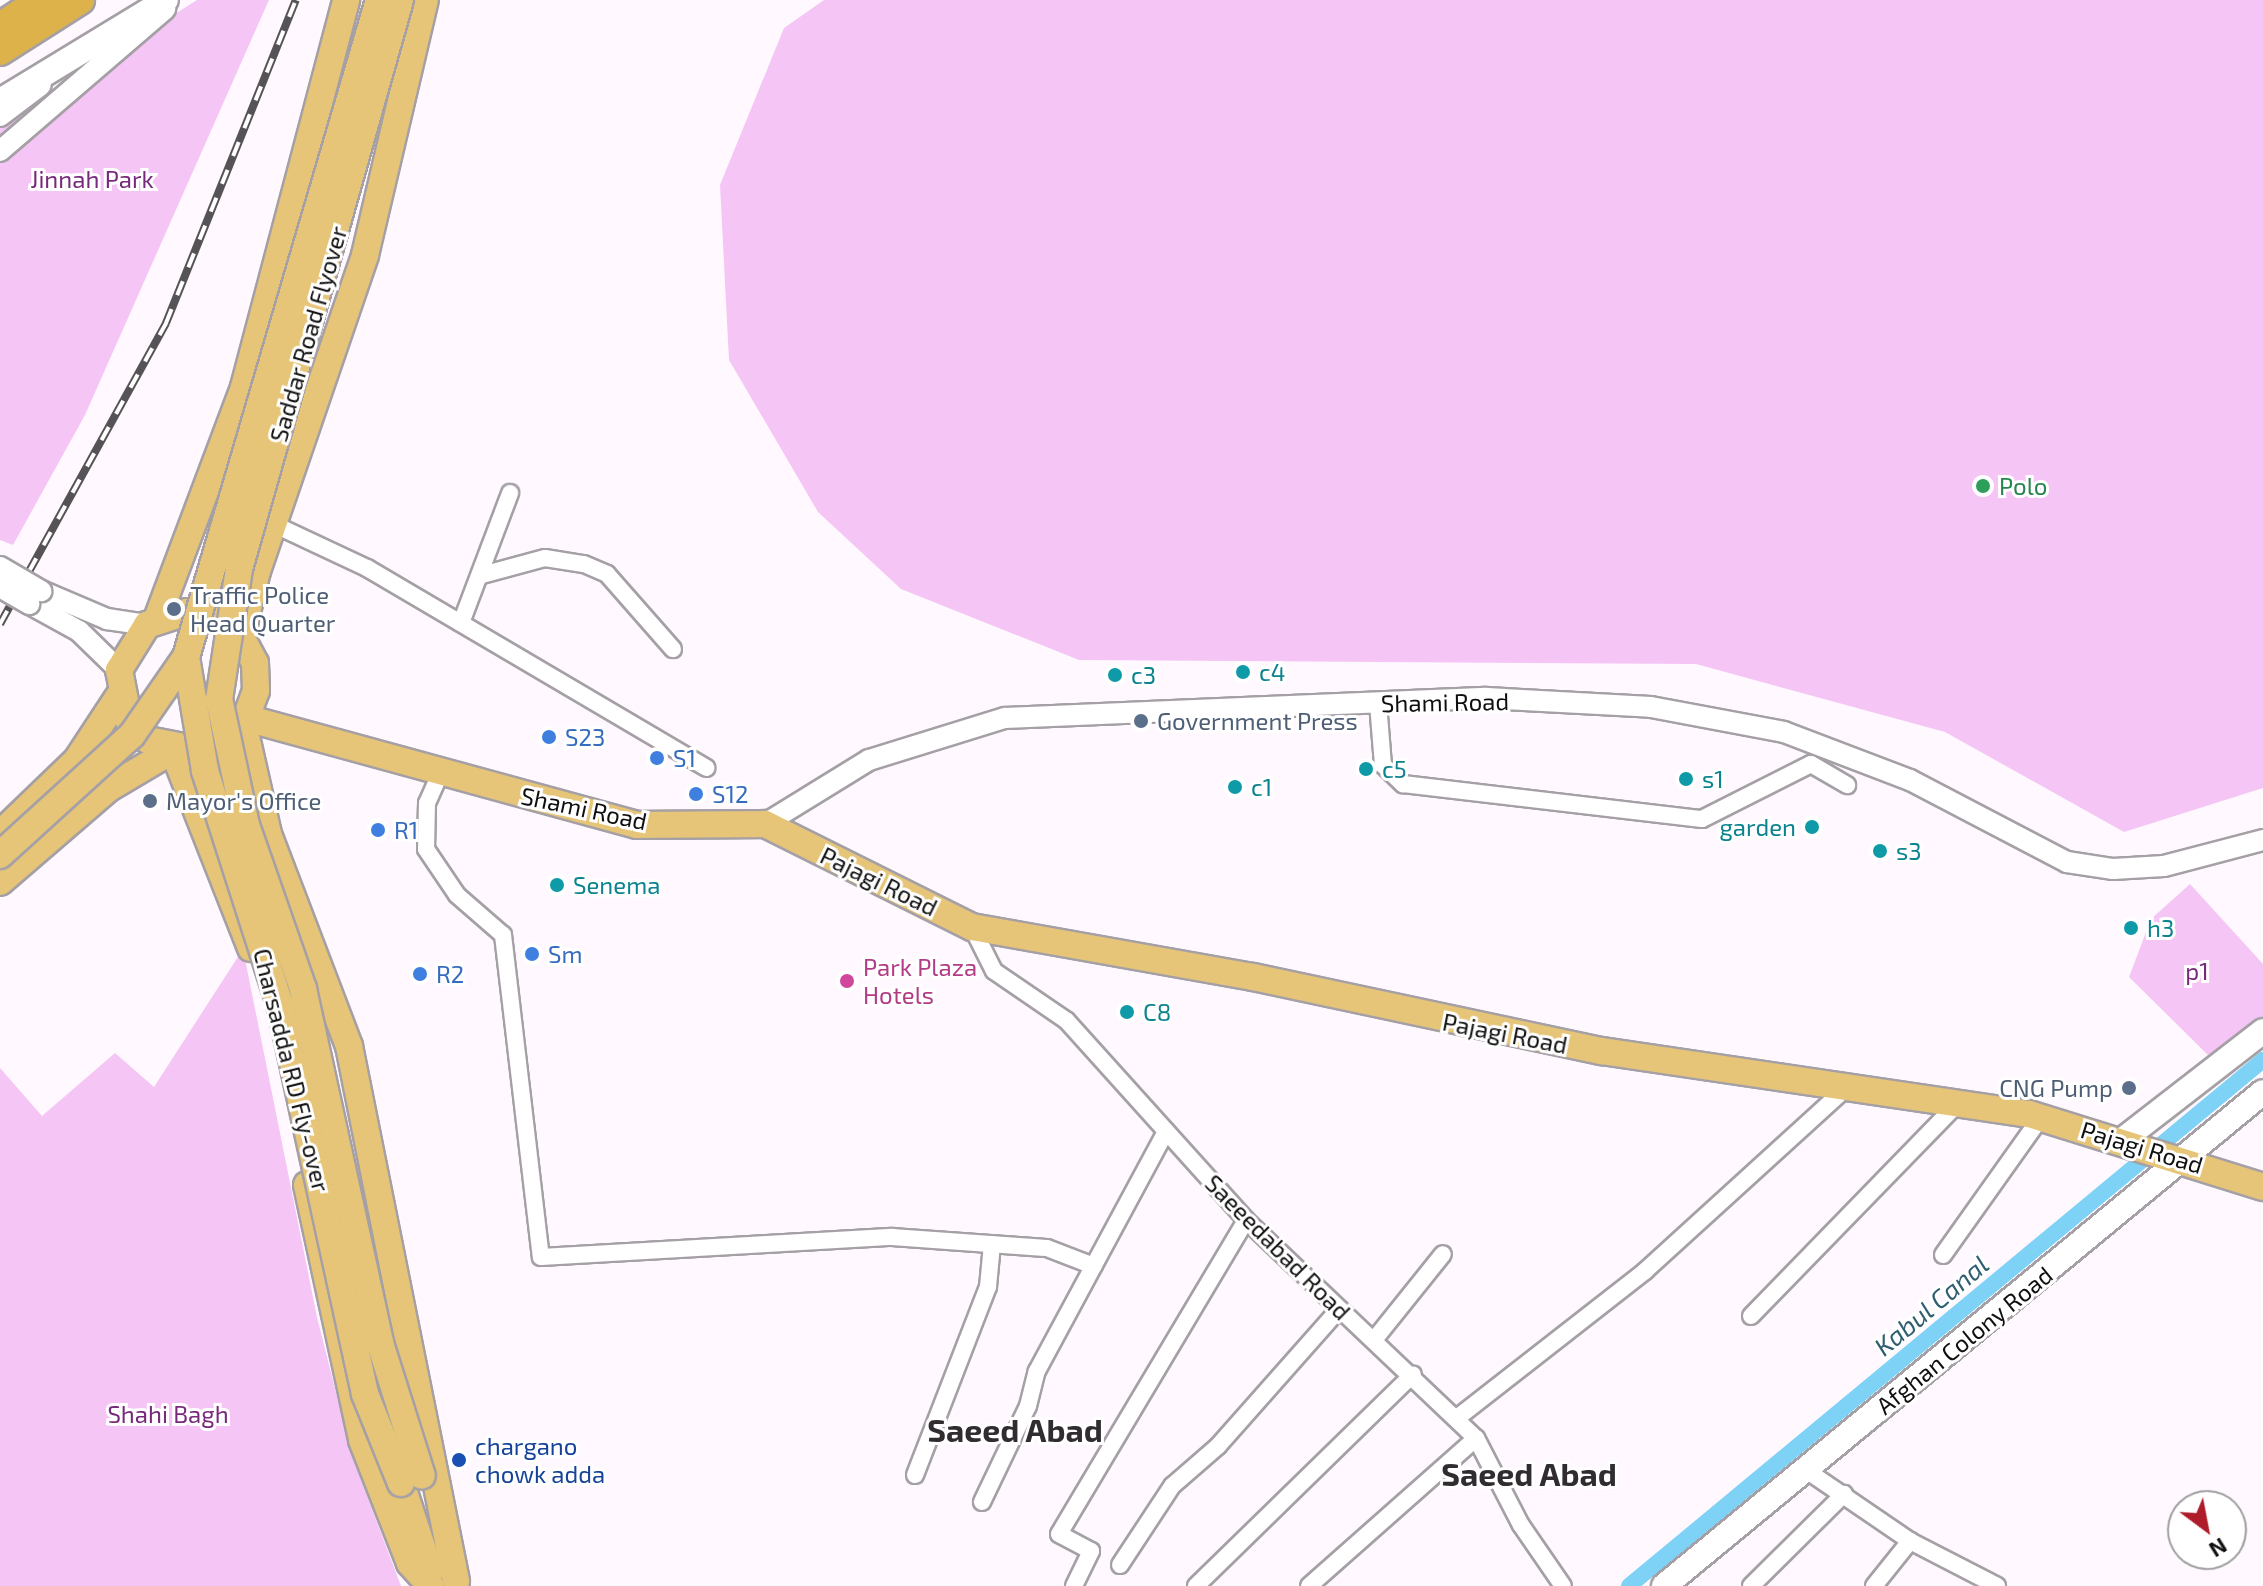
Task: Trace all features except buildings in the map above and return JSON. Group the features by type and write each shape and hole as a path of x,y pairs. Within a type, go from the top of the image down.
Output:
{"highway":[{"path":"0,27 41,0"},
{"path":"0,51 80,0"}],"main road":[{"path":"0,101 166,0"},
{"path":"244,387 346,0"},
{"path":"0,834 77,760 152,622 301,242 357,0"},
{"name":"Saddar Road Flyover","path":"186,657 379,0"},
{"name":"Saddar Road Flyover","path":"221,669 239,569 400,0"},
{"path":"241,637 273,524 365,255 425,0"},
{"path":"309,425 348,352 436,0"},
{"path":"218,458 244,490 284,492"},
{"path":"0,882 109,788 173,750 224,741 245,721 256,691 255,663 241,637 217,618 187,612 152,622"},
{"path":"0,855 132,735 186,657"},
{"name":"Charsadda RD Fly-over","path":"186,657 205,771 280,1004 365,1394 411,1479"},
{"name":"Charsadda RD Fly-over","path":"221,669 230,765 303,989 411,1479"},
{"path":"119,683 148,740 173,750 268,1004 362,1440 410,1563 445,1585"},
{"path":"245,721 268,834 349,1046 445,1585"},
{"name":"Shami Road","path":"245,721 637,825 765,824"},
{"name":"Pajagi Road","path":"765,824 972,927 1253,977 1587,1049 2041,1117 2132,1141 2180,1161 2263,1187"},
{"path":"2132,1141 2263,1031"},
{"name":"Afghan Colony Road","path":"1664,1586 2263,1092"},
{"path":"411,1479 445,1585"}],"street":[{"path":"0,151 56,110 173,0"},
{"path":"0,116 53,69"},
{"path":"461,623 482,575 510,493"},
{"path":"273,524 461,623 707,768"},
{"path":"482,575 545,558 584,564 607,574 673,649"},
{"path":"0,567 79,631 119,683"},
{"path":"0,587 107,619 152,622"},
{"name":"Shami Road","path":"765,824 869,760 1005,718 1487,698 1651,707 1784,732 1910,780 2067,862 2113,869 2164,866 2263,840"},
{"path":"1378,703 1383,765 1403,784 1702,819 1811,764 1847,785"},
{"path":"440,774 427,803 426,849 457,895 503,935 541,1257 892,1237 1047,1248 1094,1266"},
{"name":"Saeeedabad Road","path":"972,927 994,971 1067,1021 1246,1220 1413,1374 1476,1438 1521,1525 1563,1586"},
{"path":"1457,1418 1645,1271 1847,1087"},
{"path":"1751,1316 1958,1103"},
{"path":"1943,1255 2041,1117"},
{"path":"982,1502 1028,1406 1037,1371 1166,1131"},
{"path":"1074,1586 1091,1551 1059,1534 1246,1220"},
{"path":"915,1475 988,1287 992,1244"},
{"path":"1374,1340 1436,1272 1443,1254"},
{"path":"1120,1565 1172,1486 1218,1446 1339,1309"},
{"path":"1196,1586 1413,1374"},
{"path":"1309,1586 1476,1438"},
{"path":"1806,1470 1910,1541 1997,1586"},
{"path":"1751,1586 1844,1494"},
{"path":"1874,1586 1910,1541"}],"green space":[{"name":"Jinnah Park","path":"197,0 269,0 85,415 13,545 0,540 0,125"},
{"path":"824,0 2263,0 2263,788 2124,832 1945,732 1696,664 1079,660 901,589 818,512 729,360 720,185 784,28"},
{"name":"p1","path":"2190,884 2263,964 2263,1022 2214,1061 2129,977 2151,919"},
{"name":"Shahi Bagh","path":"243,949 317,1317 352,1456 401,1586 0,1586 0,1068 42,1116 115,1053 154,1087"}],"waterway":[{"name":"Kabul Canal","path":"1629,1586 2263,1060"}],"railway":[{"path":"0,624 166,323 296,0"}],"place":[{"name":"Polo","path":"1983,486"},
{"name":"Traffic Police Head Quarter","path":"174,609"},
{"name":"c4","path":"1243,672"},
{"name":"c3","path":"1115,675"},
{"name":"Government Press","path":"1141,721"},
{"name":"S23","path":"549,737"},
{"name":"S1","path":"657,758"},
{"name":"c5","path":"1366,769"},
{"name":"s1","path":"1686,779"},
{"name":"c1","path":"1235,787"},
{"name":"S12","path":"696,794"},
{"name":"Mayor's Office","path":"150,801"},
{"name":"garden","path":"1812,827"},
{"name":"R1","path":"378,830"},
{"name":"s3","path":"1880,851"},
{"name":"Senema","path":"557,885"},
{"name":"h3","path":"2131,928"},
{"name":"Sm","path":"532,954"},
{"name":"R2","path":"420,974"},
{"name":"Park Plaza Hotels","path":"847,981"},
{"name":"C8","path":"1127,1012"},
{"name":"CNG Pump","path":"2129,1088"},
{"name":"chargano chowk adda","path":"459,1460"}],"district":[{"name":"Saeed Abad","path":"1015,1429"},
{"name":"Saeed Abad","path":"1529,1473"}]}
